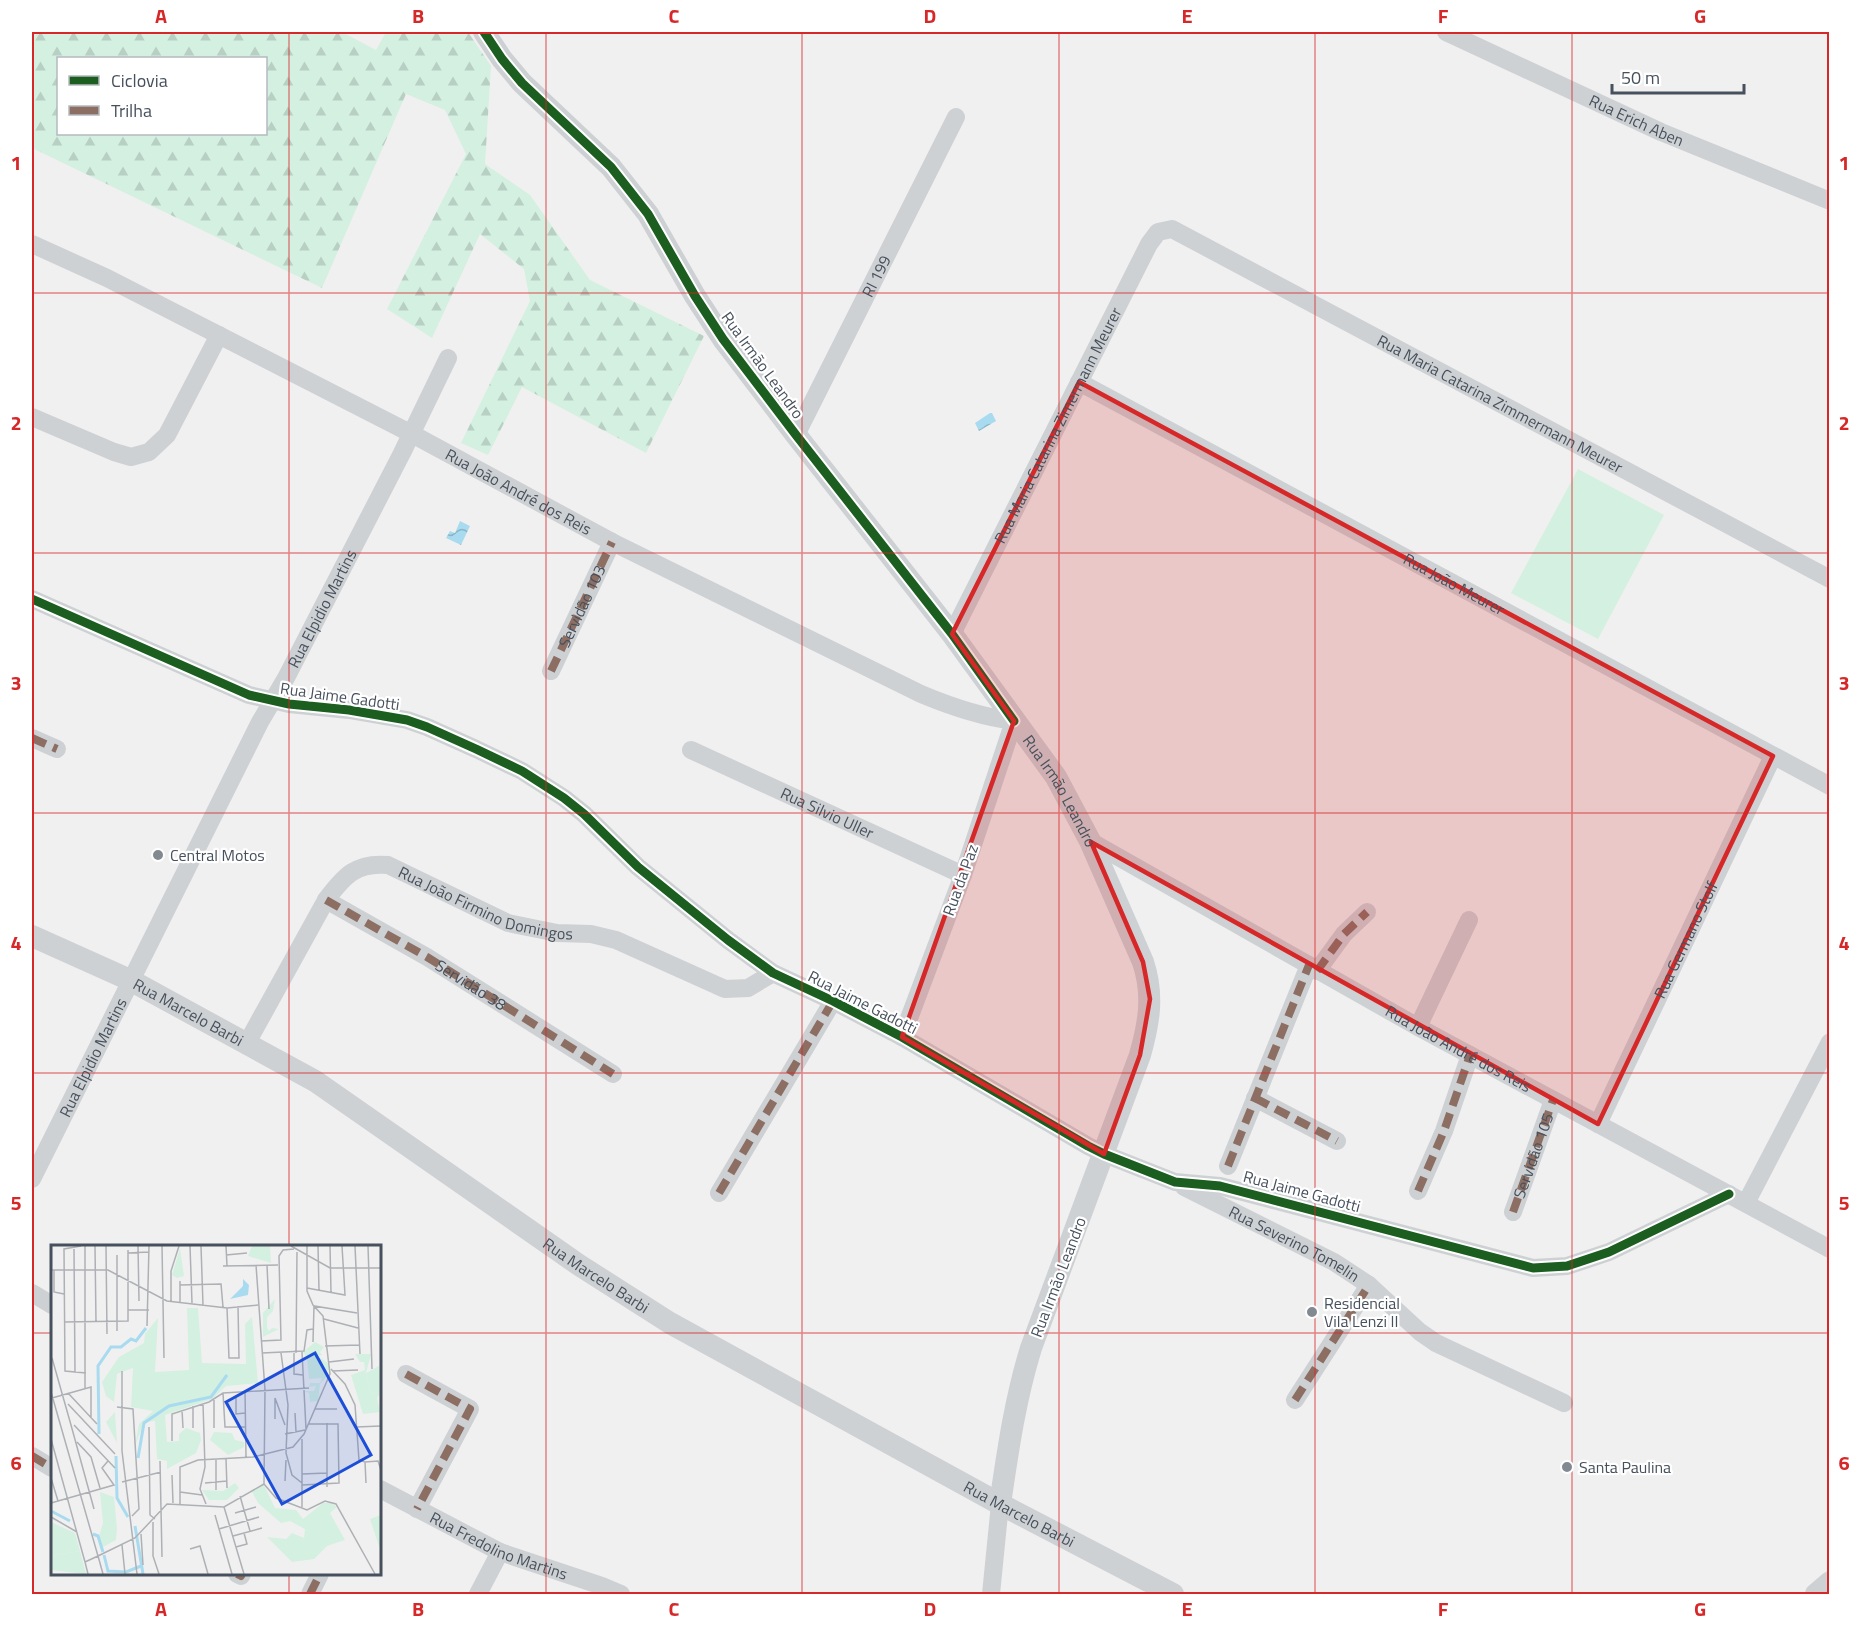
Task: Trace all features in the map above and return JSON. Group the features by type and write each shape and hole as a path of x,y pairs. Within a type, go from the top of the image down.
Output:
{"street":[{"name":"Rua Irmão Leandro","path":"484,32 522,83 611,167 648,214 723,339 952,634 1056,777 1090,842 1149,978 1148,1025 1140,1055 1019,1385 1000,1504 991,1594"},
{"name":"Rua Erich Aben","path":"1446,32 1661,132 1830,201"},
{"name":"RI 199","path":"796,435 956,117"},
{"name":"Rua Maria Catarina Zimermann Meurer","path":"952,634 1149,244 1158,232 1172,229"},
{"name":"Rua Maria Catarina Zimmermann Meurer","path":"1172,229 1830,579"},
{"name":"Rua João André dos Reis","path":"32,244 107,278 412,434 612,542 921,694 961,710 1014,721"},
{"path":"32,417 114,452 131,457 149,452 167,435 219,335"},
{"name":"Rua Elpidio Martins","path":"32,1179 260,722 286,678 412,434 448,358"},
{"name":"Rua João Meurer","path":"1079,382 1830,786"},
{"name":"Servidão 103","path":"551,671 612,542"},
{"name":"Rua Jaime Gadotti","path":"32,599 249,695 273,701 358,711 406,720 444,734 522,771 584,814 638,867 728,940 773,973 902,1037 1088,1146 1175,1182 1220,1186 1533,1268 1568,1266 1609,1252 1729,1194"},
{"name":"Rua da Paz","path":"902,1037 963,875 1014,721"},
{"path":"32,738 57,749"},
{"name":"Rua Silvio Uller","path":"692,750 963,875"},
{"name":"Rua Germano Stolf","path":"1598,1124 1773,756"},
{"name":"Rua João André dos Reis","path":"1090,842 1418,1027 1830,1249"},
{"name":"Rua João Firmino Domingos","path":"247,1043 326,900 339,882 359,868 374,864 388,865 508,923 557,933 591,934 616,940 725,989 748,987 773,973"},
{"name":"Servidão 38","path":"326,900 427,957 613,1074"},
{"path":"1228,1166 1255,1098 1313,968 1367,912"},
{"path":"1418,1027 1469,920"},
{"name":"Rua Marcelo Barbi","path":"32,936 130,980 315,1081 579,1265 680,1328 1000,1504 1173,1594"},
{"path":"719,1193 833,1001"},
{"path":"1746,1203 1830,1042"},
{"path":"1418,1191 1444,1131 1470,1055"},
{"path":"1255,1098 1337,1141"},
{"name":"Servidão 105","path":"1513,1212 1554,1100"},
{"name":"Rua Severino Tomelin","path":"1175,1182 1334,1262 1369,1285 1420,1332 1436,1343 1564,1403"},
{"path":"1295,1400 1369,1285"},
{"path":"32,1293 51,1304"},
{"path":"406,1374 470,1409 417,1509"},
{"path":"32,1456 51,1467"},
{"name":"Rua Fredolino Martins","path":"381,1490 500,1552 621,1594"},
{"path":"478,1594 500,1552"},
{"path":"310,1594 320,1575"},
{"path":"1816,1594 1830,1582"}],"highlighted area":[{"path":"1079,382 1773,756 1598,1124 1091,842 1143,962 1150,999 1140,1055 1104,1154 902,1037 1014,721 952,634"}],"green space":[{"path":"32,32 342,32 376,50 386,32 468,32 491,66 485,164 530,195 590,280 704,336 646,453 522,387 488,455 461,443 530,301 524,269 480,234 432,338 387,309 466,154 445,110 406,94 322,288 32,148"},
{"path":"1578,469 1664,515 1598,639 1511,593"}],"water":[{"path":"990,413 996,421 979,431 975,423"},
{"path":"460,521 470,526 461,545 446,538 450,531 455,533"}],"marked path":[{"path":"551,671 612,542"},
{"path":"32,738 57,749"},
{"path":"326,900 427,957 613,1074"},
{"path":"1317,971 1344,934 1367,912"},
{"path":"1228,1166 1309,965"},
{"path":"719,1193 833,1001"},
{"path":"1418,1191 1444,1131 1470,1055"},
{"path":"1255,1098 1337,1141"},
{"path":"1513,1212 1553,1100"},
{"path":"1295,1400 1369,1285"},
{"path":"406,1374 470,1409 417,1509"},
{"path":"32,1456 51,1467"},
{"path":"310,1594 320,1575"}],"cycle path":[{"path":"484,32 522,83 611,167 648,214 695,296 723,339 952,634 1014,721"},
{"path":"32,599 249,695 289,704 349,710 407,720 522,771 584,814 638,867 728,940 773,973 902,1037 1088,1146 1175,1182 1220,1186 1533,1268 1567,1266 1609,1252 1729,1194"}],"place":[{"name":"Central Motos","path":"158,855"},
{"name":"Residencial Vila Lenzi II","path":"1312,1312"},
{"name":"Santa Paulina","path":"1567,1467"}]}
